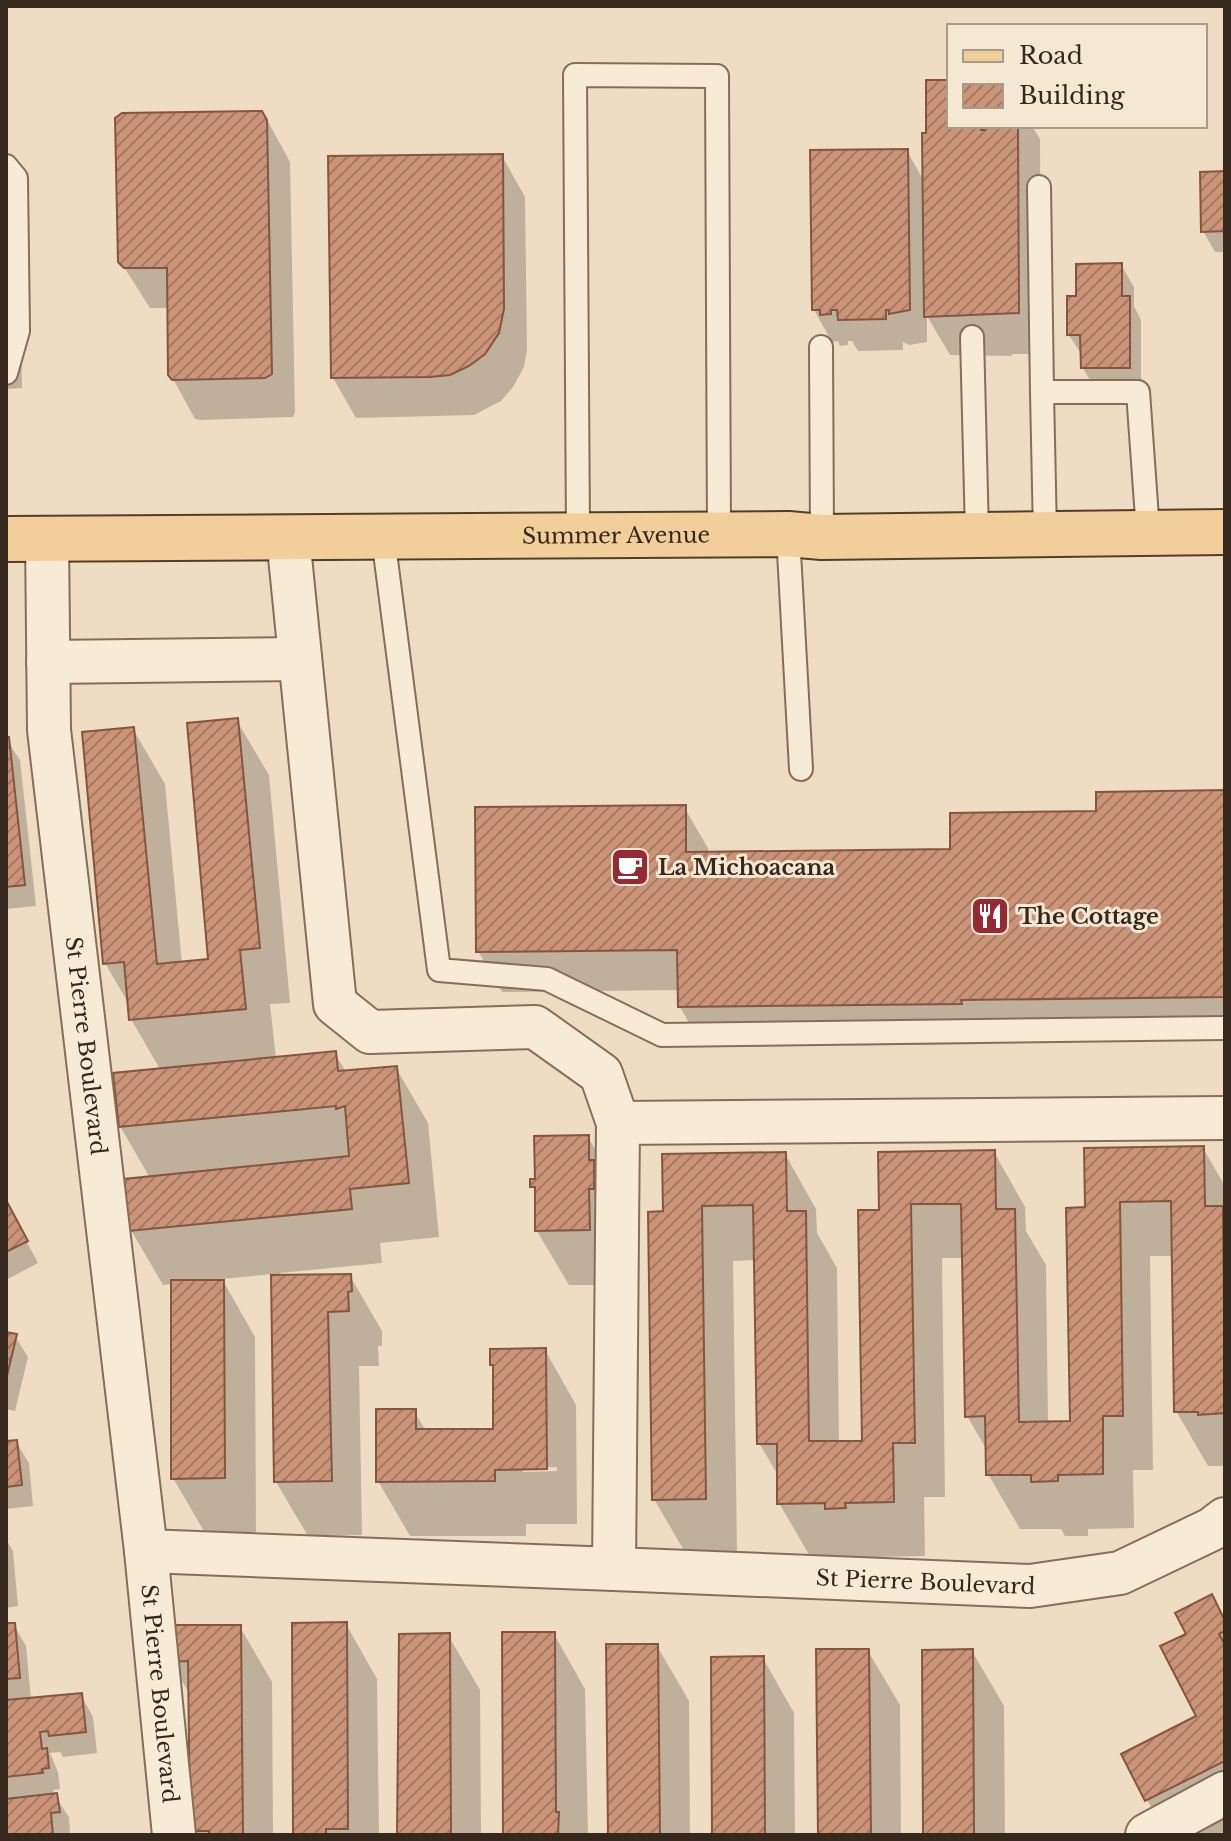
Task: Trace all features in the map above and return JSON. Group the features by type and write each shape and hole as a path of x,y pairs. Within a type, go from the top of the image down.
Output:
{"main road":[{"name":"Summer Avenue","path":"27,539 1225,532"}],"street":[{"path":"288,537 335,1004 370,1032 535,1027 601,1074 618,1123 614,1569"},
{"name":"St Pierre Boulevard","path":"27,539 48,662 49,730 146,1551 174,1835"},
{"path":"48,662 300,659"},
{"path":"618,1123 1225,1118"},
{"name":"St Pierre Boulevard","path":"146,1551 1030,1586 1120,1573 1212,1529 1225,1519"},
{"path":"1147,1835 1225,1793"}],"lane":[{"path":"578,535 575,75 717,76 719,535"},
{"path":"6,166 16,178 18,331 6,373"},
{"path":"1039,187 1045,534"},
{"path":"972,337 977,533"},
{"path":"801,769 805,536 821,347"},
{"path":"1042,392 1138,392 1148,532"},
{"path":"383,537 439,970 547,979 662,1035 1225,1028"}],"building":[{"path":"926,80 947,80 947,128 1018,128 1019,313 924,317 922,133 926,133"},
{"path":"262,111 267,120 272,374 265,378 172,380 168,375 167,268 124,268 118,262 115,118 122,113"},
{"path":"908,149 910,310 889,314 886,310 886,319 838,320 837,310 820,315 820,310 812,310 810,150"},
{"path":"503,154 504,309 499,333 485,354 450,375 331,378 328,156"},
{"path":"1225,171 1225,231 1201,232 1200,172"},
{"path":"1122,263 1122,296 1130,296 1130,368 1081,368 1080,335 1067,335 1067,296 1076,296 1076,264"},
{"path":"238,718 260,948 240,950 246,1009 129,1020 124,962 103,964 82,732 134,727 157,964 208,959 187,723"},
{"path":"6,737 9,737 25,885 6,887"},
{"path":"1225,790 1225,997 678,1007 677,950 476,952 475,807 686,805 686,852 950,849 950,813 1096,811 1096,792"},
{"path":"336,1051 338,1071 397,1066 409,1183 350,1189 352,1209 129,1231 124,1179 349,1156 345,1106 119,1127 113,1073"},
{"path":"589,1135 589,1160 594,1160 594,1189 589,1189 590,1230 535,1231 535,1187 530,1187 530,1179 535,1179 534,1136"},
{"path":"1204,1146 1205,1206 1223,1206 1225,1413 1198,1415 1198,1412 1174,1412 1171,1201 1120,1202 1123,1416 1103,1416 1103,1474 1058,1475 1058,1481 1031,1482 1031,1475 986,1475 985,1416 965,1417 961,1204 911,1204 915,1443 893,1443 894,1502 845,1503 846,1508 825,1509 825,1503 777,1504 777,1444 757,1444 753,1205 702,1206 706,1499 652,1500 648,1212 663,1211 662,1154 786,1152 787,1211 806,1211 809,1441 862,1441 858,1210 879,1210 878,1152 995,1150 996,1209 1015,1209 1019,1422 1070,1421 1066,1208 1085,1207 1084,1148"},
{"path":"6,1200 28,1241 6,1252"},
{"path":"351,1274 349,1311 328,1312 332,1481 274,1482 271,1275"},
{"path":"171,1280 224,1280 225,1478 171,1479"},
{"path":"6,1332 17,1334 6,1380"},
{"path":"546,1348 547,1469 495,1470 495,1481 376,1482 376,1409 416,1409 416,1429 493,1429 490,1349"},
{"path":"17,1440 22,1485 6,1487 6,1441"},
{"path":"1212,1594 1225,1621 1225,1631 1219,1634 1225,1645 1225,1761 1145,1801 1121,1754 1196,1716 1160,1646 1186,1634 1175,1613"},
{"path":"347,1622 348,1829 326,1829 326,1835 293,1835 292,1623"},
{"path":"6,1623 15,1623 20,1678 6,1679"},
{"path":"168,1625 241,1625 243,1835 209,1835 209,1831 190,1831 188,1661 168,1662"},
{"path":"502,1632 555,1632 558,1835 503,1835"},
{"path":"450,1633 451,1835 397,1835 399,1634"},
{"path":"606,1644 658,1644 660,1835 608,1835"},
{"path":"816,1649 869,1649 871,1835 818,1835"},
{"path":"973,1649 974,1835 923,1835 922,1650"},
{"path":"764,1656 765,1835 712,1835 711,1657"},
{"path":"82,1693 86,1732 49,1736 48,1731 40,1732 42,1749 47,1748 49,1768 42,1769 43,1773 6,1777 6,1700"},
{"path":"57,1793 60,1812 51,1813 53,1835 6,1835 6,1799"}],"place":[{"name":"La Michoacana","path":"630,867"},
{"name":"The Cottage","path":"990,916"}]}
